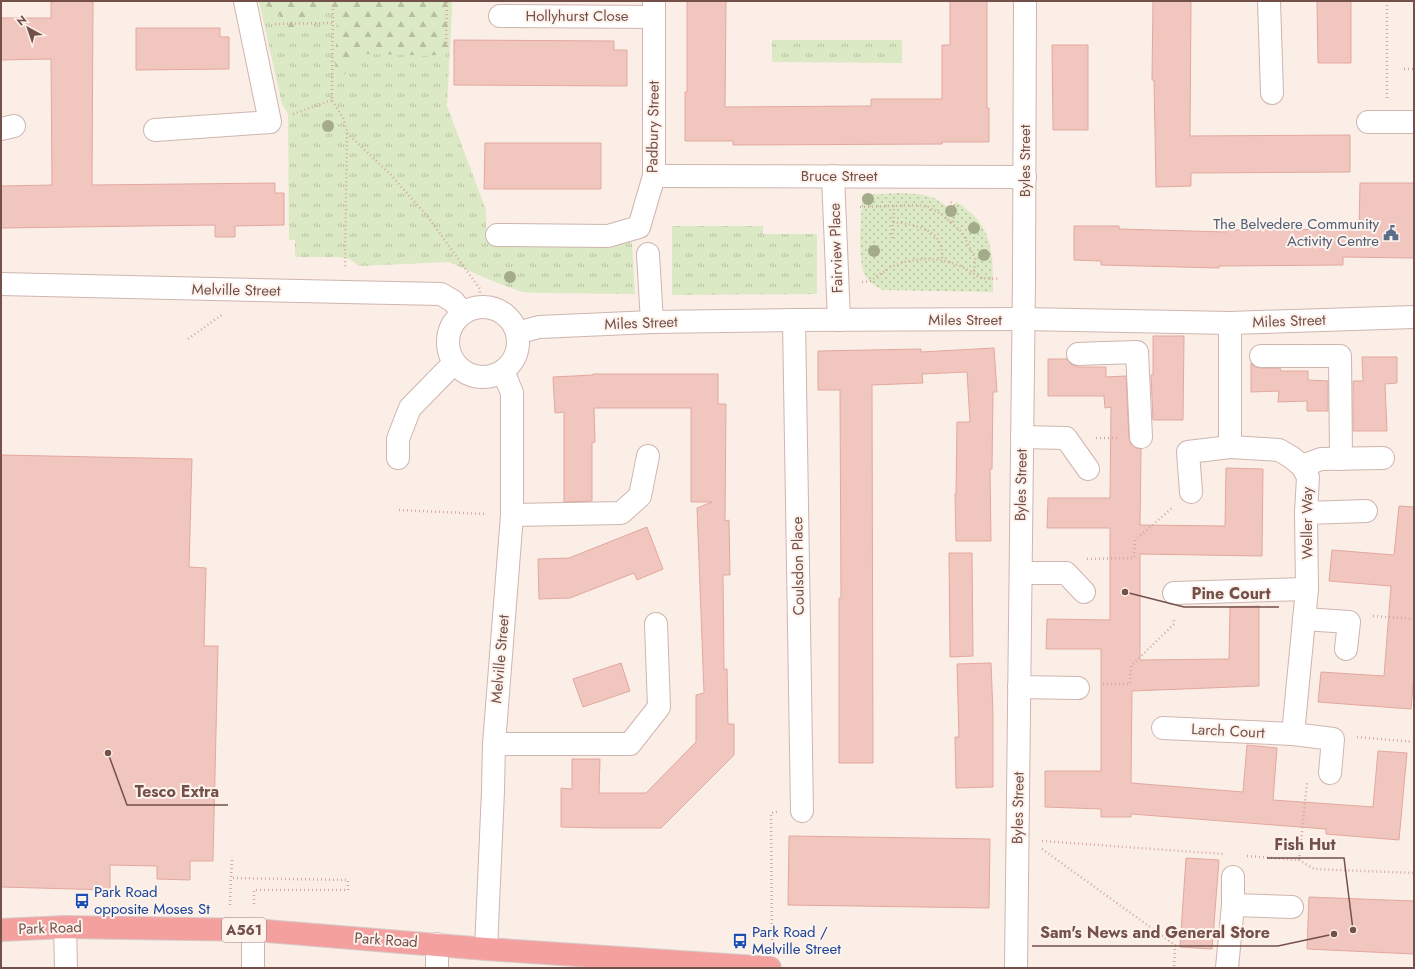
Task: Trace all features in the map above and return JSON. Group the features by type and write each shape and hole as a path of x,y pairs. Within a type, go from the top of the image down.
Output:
{"highway":[{"name":"Park Road","path":"1,930 65,927 253,930 437,944 621,963 770,968"}],"street":[{"path":"155,130 270,122 245,1"},
{"name":"Byles Street","path":"1016,968 1025,176 1025,1"},
{"path":"1269,1 1272,93"},
{"name":"Hollyhurst Close","path":"500,16 654,9"},
{"name":"Padbury Street","path":"497,235 608,236 639,227 654,176 654,9"},
{"path":"1377,122 1414,122"},
{"name":"Bruce Street","path":"654,176 1025,176"},
{"name":"Fairview Place","path":"834,176 839,320"},
{"path":"648,254 652,322"},
{"name":"Melville Street","path":"1,284 441,294 472,310"},
{"path":"486,307 498,310 508,318 515,327 517,333 517,351 512,363 503,371 492,376 480,378 468,375 454,363 448,346 449,333 454,322 472,310 486,307"},
{"name":"Miles Street","path":"517,333 539,326 652,322 1023,319 1230,323 1414,317"},
{"name":"Coulsdon Place","path":"794,320 802,812"},
{"path":"1230,323 1230,447"},
{"path":"1073,354 1137,352 1141,437"},
{"path":"1287,356 1340,356 1341,459"},
{"path":"398,458 398,439 410,408 454,363"},
{"name":"Melville Street","path":"486,949 494,744 512,515 512,393 503,371"},
{"path":"1022,437 1066,438 1088,469"},
{"name":"Weller Way","path":"1191,492 1188,452 1230,447 1279,450 1302,466 1308,477 1306,513 1307,589 1294,734"},
{"path":"512,515 621,513 640,496 648,456"},
{"path":"1302,466 1320,459 1383,458"},
{"path":"1306,513 1366,511"},
{"path":"1021,573 1066,573 1084,592"},
{"path":"1174,593 1307,589"},
{"path":"1304,619 1348,622 1346,649"},
{"path":"494,744 630,744 659,707 656,624"},
{"path":"1019,687 1078,688"},
{"name":"Larch Court","path":"1163,728 1294,734 1333,739"},
{"path":"1330,773 1333,739"},
{"path":"1227,968 1233,905 1233,877"},
{"path":"1233,905 1292,907"},
{"path":"65,927 66,968"},
{"path":"253,930 253,968"},
{"path":"437,944 437,968"}],"path":[{"path":"333,1 332,100 343,118 347,132 345,292"},
{"path":"446,1 446,47"},
{"path":"1377,122 1387,1"},
{"path":"249,25 332,24"},
{"path":"1404,69 1414,69"},
{"path":"270,122 332,100"},
{"path":"347,132 390,174 428,217 480,289 472,310"},
{"path":"835,208 918,205 928,207 938,212 961,231 971,248 975,259 974,274"},
{"path":"892,238 894,206"},
{"path":"893,222 914,225 927,230 941,245 943,251 942,260"},
{"path":"837,285 870,281 891,267 907,261 925,259 942,260 962,266 981,278 1024,280"},
{"path":"188,339 223,315 225,290"},
{"path":"1087,559 1134,558 1135,540 1191,492"},
{"path":"399,510 512,515"},
{"path":"1078,688 1084,684 1130,684 1132,666 1174,624 1174,593"},
{"path":"1348,622 1362,615 1414,619"},
{"path":"1333,739 1344,736 1414,742"},
{"path":"1299,860 1306,798"},
{"path":"772,944 771,813 802,812"},
{"path":"1018,839 1226,854"},
{"path":"1018,839 1043,849 1175,945 1174,968"},
{"path":"1241,855 1299,860 1314,869 1414,873"},
{"path":"232,860 231,878 348,880 348,890 254,890 253,930"}],"green space":[{"path":"259,1 469,1 452,2 447,106 486,210 486,240 632,242 635,294 522,292 449,262 359,266 350,259 338,257 295,257 295,240 289,240 288,114 282,104"},
{"path":"259,1 459,1 452,2 450,48 440,54 429,56 366,54 350,62 345,74 339,78 335,74 337,16 328,7 317,14 306,30 292,31 286,28 277,10 268,6 260,7"},
{"path":"772,40 902,40 902,63 772,62"},
{"path":"900,193 932,197 950,209 957,202 975,217 985,231 990,247 993,265 993,292 883,290 869,281 863,270 860,249 862,195"},
{"path":"672,226 763,226 763,234 817,234 817,294 672,295"}],"building":[{"path":"51,1 93,1 92,185 275,183 275,193 284,193 284,225 235,226 235,237 215,237 215,225 1,228 1,186 52,185 51,59 1,60 1,18 51,18"},
{"path":"687,1 726,1 725,107 871,106 871,99 942,99 942,45 950,45 950,1 987,1 987,108 989,108 989,142 942,142 942,144 733,145 733,141 685,141 685,92 687,92"},
{"path":"1153,1 1191,1 1190,136 1350,135 1350,172 1191,173 1191,186 1156,187 1154,80 1152,80"},
{"path":"1317,1 1351,1 1351,63 1318,63"},
{"path":"136,28 220,28 220,37 229,37 229,69 136,70"},
{"path":"454,40 614,41 614,50 627,50 627,86 454,85"},
{"path":"1052,45 1088,45 1088,130 1053,130"},
{"path":"485,143 601,143 601,189 484,189"},
{"path":"1360,183 1414,183 1414,258 1343,257 1343,265 1219,266 1219,268 1101,265 1101,261 1074,260 1074,226 1119,226 1119,229 1226,232 1226,230 1359,229"},
{"path":"1153,336 1184,336 1183,420 1153,420 1151,375 1153,375"},
{"path":"994,348 997,392 993,392 992,469 990,469 991,541 956,541 955,494 957,422 970,422 967,372 922,374 923,383 872,385 873,763 839,763 839,598 841,598 840,390 818,390 818,351 921,349 921,352"},
{"path":"1362,357 1397,357 1397,383 1385,384 1387,431 1353,431 1353,381 1363,381"},
{"path":"1048,359 1067,359 1072,365 1078,367 1106,367 1106,377 1126,376 1129,438 1131,444 1136,448 1141,449 1140,525 1225,526 1226,468 1263,469 1262,556 1140,554 1140,660 1229,659 1230,607 1259,606 1259,686 1132,691 1131,783 1243,792 1247,745 1277,748 1273,800 1373,807 1378,751 1407,753 1399,840 1326,834 1326,829 1131,814 1131,817 1101,817 1101,809 1045,807 1045,771 1101,771 1101,649 1046,649 1047,619 1110,620 1110,528 1047,528 1048,498 1110,498 1111,407 1105,408 1104,396 1048,396"},
{"path":"1251,363 1255,367 1280,368 1281,371 1308,371 1308,380 1328,381 1328,411 1307,411 1307,401 1278,402 1279,391 1251,392"},
{"path":"593,374 718,374 718,404 726,404 725,521 729,520 730,575 723,575 724,669 727,669 728,724 734,724 734,755 661,828 561,827 561,788 572,789 572,759 600,759 599,793 646,793 696,742 696,695 704,693 697,508 712,502 691,502 691,408 594,408 595,442 592,443 592,501 564,502 564,412 555,413 553,377"},
{"path":"1,455 192,459 189,567 206,568 204,646 218,646 213,861 190,861 190,880 157,879 157,866 110,865 110,890 1,887"},
{"path":"1399,506 1414,507 1414,674 1411,709 1318,702 1321,672 1384,676 1391,586 1329,581 1332,550 1394,555"},
{"path":"647,527 663,569 637,580 634,573 570,598 539,599 538,559 569,558"},
{"path":"949,553 972,553 973,656 950,657"},
{"path":"621,663 630,691 583,707 573,679"},
{"path":"991,663 993,787 956,788 955,737 959,737 957,664"},
{"path":"789,836 990,839 989,908 788,905"},
{"path":"1186,858 1219,860 1212,949 1180,947"},
{"path":"1309,897 1414,901 1414,954 1307,949"}],"place":[{"name":"The Belvedere Community Activity Centre","path":"1391,233"},
{"name":"Pine Court","path":"1125,592"},
{"name":"Tesco Extra","path":"108,753"},
{"name":"Park Road opposite Moses St","path":"82,901"},
{"name":"Fish Hut","path":"1353,930"},
{"name":"Sam's News and General Store","path":"1334,934"},
{"name":"Park Road / Melville Street","path":"740,941"}]}
